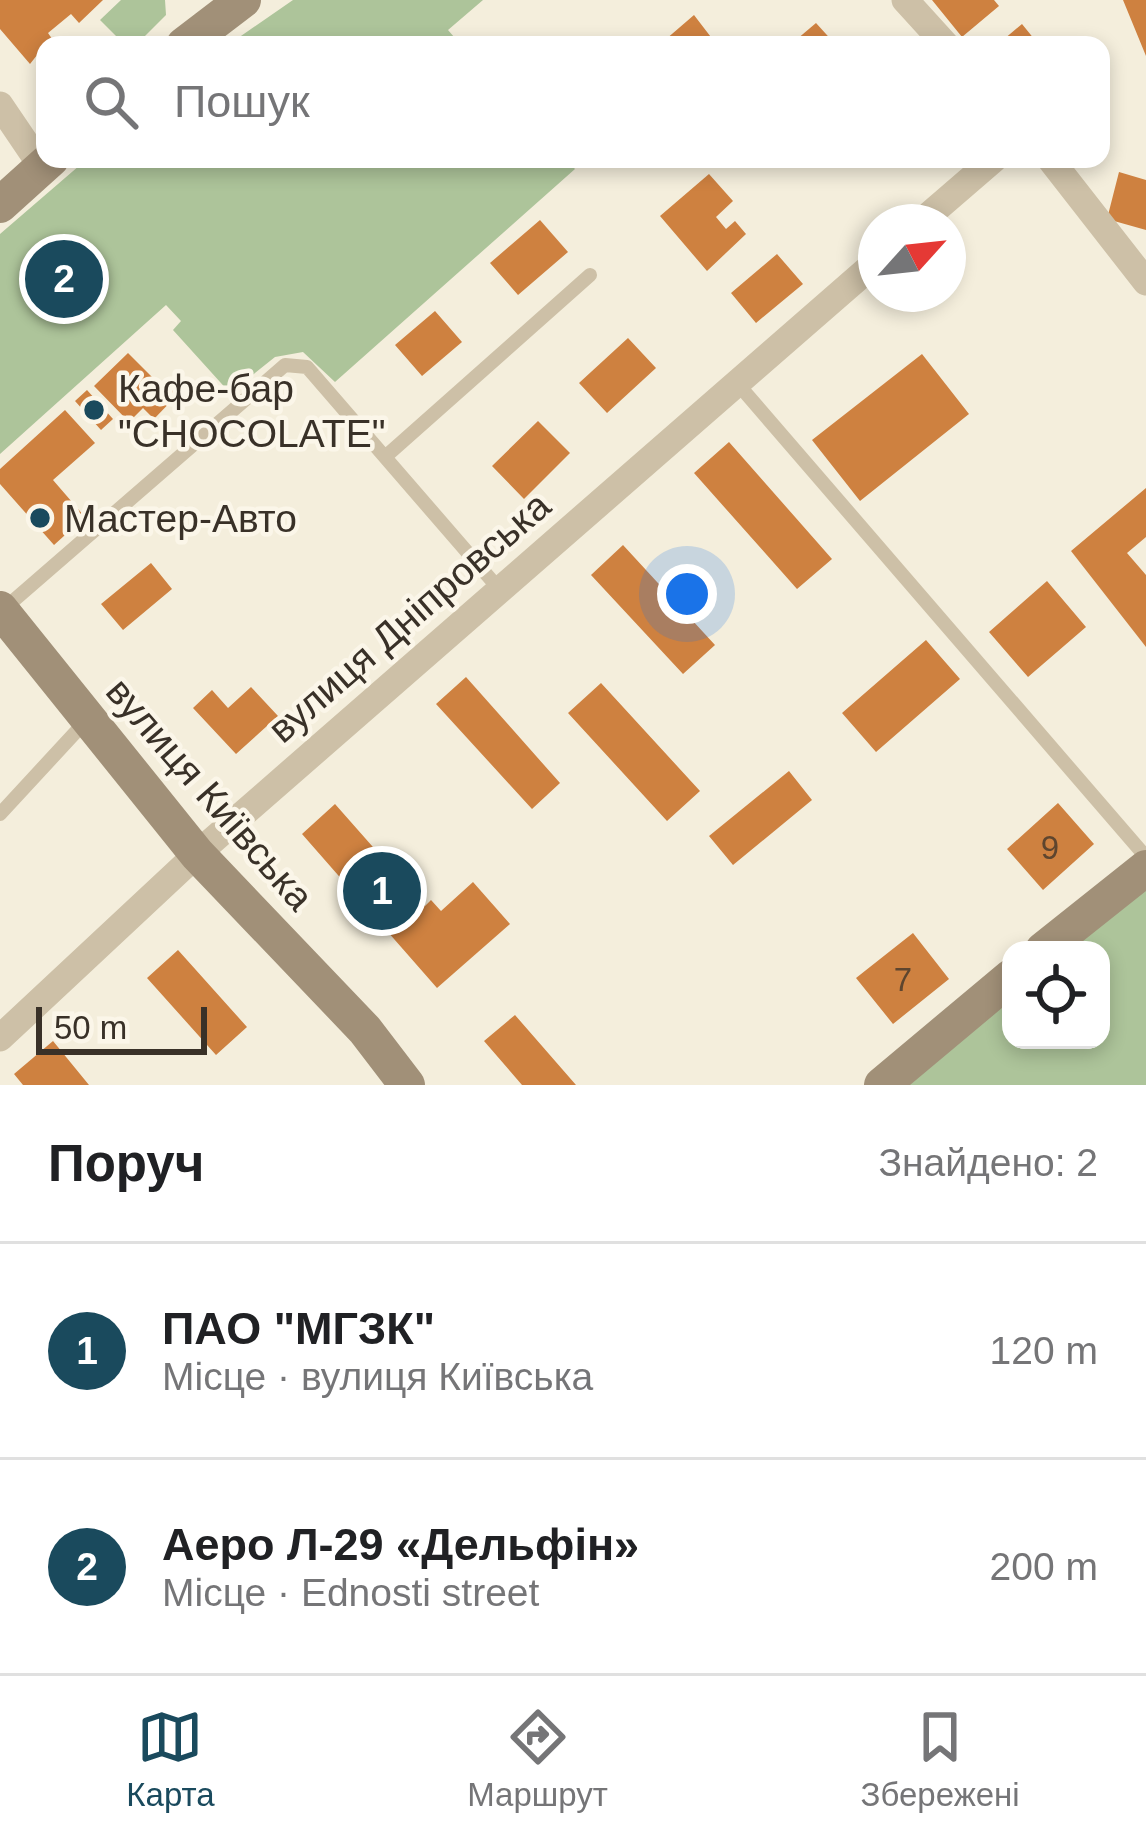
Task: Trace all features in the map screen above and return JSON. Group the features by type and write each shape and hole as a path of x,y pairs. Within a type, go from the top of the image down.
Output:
{"main road":[{"path":"196,36 243,0"},
{"path":"0,205 41,168"},
{"name":"вулиця Київська","path":"1,610 197,854 364,1030 407,1085"},
{"path":"1054,941 1146,868"},
{"path":"882,1085 1002,985"}],"street":[{"path":"905,0 938,36"},
{"path":"0,105 36,149"},
{"path":"943,204 984,168"},
{"path":"1057,168 1146,282"},
{"name":"вулиця Дніпровська","path":"0,1038 197,854 858,278"}],"lane":[{"path":"385,457 590,275"},
{"path":"1,610 285,365 307,367 500,590"},
{"path":"737,383 1146,857"},
{"path":"0,814 88,718"}],"green space":[{"path":"121,0 165,0 166,15 145,36 116,36 100,20"},
{"path":"293,0 483,0 448,30 453,36 241,36"},
{"path":"77,168 575,169 335,382 303,352 275,357 230,393 173,330 181,321 166,305 0,454 0,234"},
{"path":"1146,868 1146,1085 882,1085 1002,985 1002,1049 1110,1049 1110,941 1054,941"}],"building":[{"path":"0,0 103,0 79,23 71,14 50,36 36,36 36,56 30,64 0,29"},
{"path":"932,0 994,0 999,6 961,36"},
{"path":"1123,0 1146,0 1146,56"},
{"path":"694,15 710,36 670,36"},
{"path":"816,23 828,36 801,36"},
{"path":"1022,24 1032,36 1008,36"},
{"path":"1119,172 1146,180 1146,230 1107,219"},
{"path":"709,174 733,201 716,217 726,229 735,221 746,234 707,271 660,216"},
{"path":"540,220 568,252 518,295 490,263"},
{"path":"777,254 803,284 756,323 731,293"},
{"path":"435,311 462,342 422,376 395,345"},
{"path":"628,338 656,368 607,413 579,383"},
{"path":"128,353 165,390 170,385 179,393 154,419 143,408 129,422 94,386"},
{"path":"922,354 969,414 860,501 812,440"},
{"name":"Кафе-бар \"CHOCOLATE\"","path":"87,390 113,419 101,430 75,401"},
{"path":"65,410 95,443 53,480 85,517 54,545 0,484 0,469"},
{"path":"538,421 570,453 524,499 492,466"},
{"path":"729,442 832,559 797,589 694,473"},
{"path":"1146,488 1146,537 1127,553 1146,575 1146,647 1071,551"},
{"path":"623,545 715,645 683,674 591,575"},
{"path":"151,563 172,589 123,630 101,604"},
{"path":"1047,581 1086,627 1028,677 989,632"},
{"path":"926,640 960,679 876,752 842,713"},
{"path":"466,677 560,783 532,809 436,704"},
{"path":"601,683 700,791 667,821 568,713"},
{"path":"251,687 278,716 236,754 193,708 212,690 228,708"},
{"path":"789,771 812,800 733,865 709,836"},
{"path":"1058,803 1094,844 1043,890 1007,849"},
{"path":"335,804 425,906 431,900 441,911 473,882 510,924 437,988 302,834"},
{"path":"913,933 949,979 893,1024 856,978"},
{"path":"178,950 247,1027 216,1055 147,978"},
{"path":"515,1015 576,1085 522,1085 484,1041"},
{"path":"53,1041 89,1085 23,1085 14,1074"}],"place":[{"name":"Аеро Л-29 «Дельфін»","path":"64,279"},
{"name":"Кафе-бар \"CHOCOLATE\"","path":"94,410"},
{"name":"Мастер-Авто","path":"40,518"},
{"name":"ПАО \"МГЗК\"","path":"382,891"}]}
